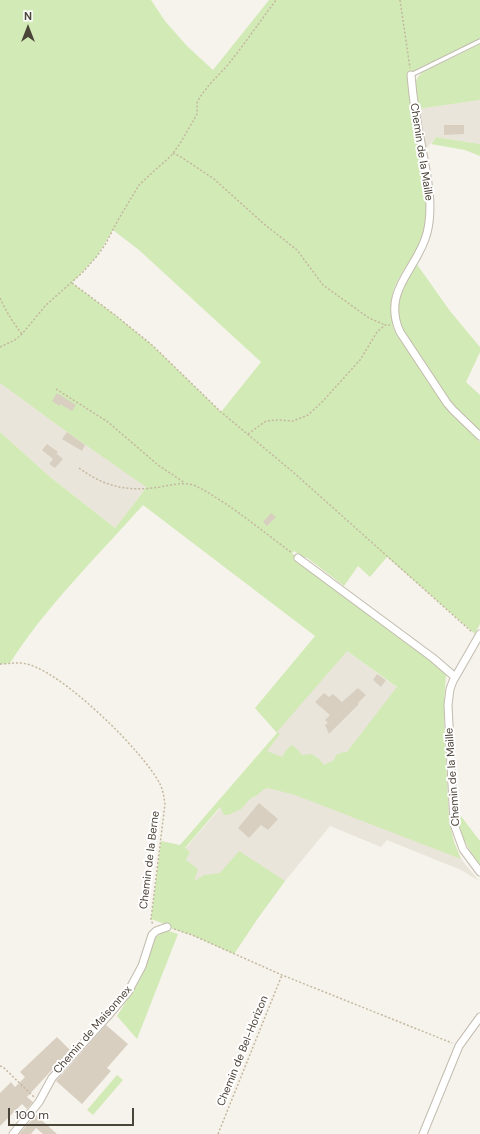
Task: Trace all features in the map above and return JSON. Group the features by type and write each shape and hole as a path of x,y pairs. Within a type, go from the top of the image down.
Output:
{"street":[{"name":"Chemin de la Maille","path":"411,76 413,97 430,194 430,212 423,247 404,276 398,290 395,306 395,320 397,326 453,410 480,436"},
{"path":"298,558 433,658 455,677"},
{"name":"Chemin de la Maille","path":"479,636 455,677 450,689 448,704 453,815 458,837 463,849 480,872"},
{"path":"156,931 167,927"},
{"name":"Chemin de Maisonnex","path":"13,1134 39,1102 52,1078 128,992 138,976 149,941 156,931"},
{"path":"423,1134 459,1046 480,1018"}],"lane":[{"path":"411,76 480,41"}],"path":[{"path":"0,347 15,340 22,334 46,305 72,283 97,256 105,245 139,185 173,153 197,114 197,103 200,97 209,85 232,61 276,0"},
{"path":"400,0 411,76"},
{"path":"173,153 214,179 264,224 297,250 323,285 369,318 385,325 397,326"},
{"path":"72,283 152,345 221,412 293,472 424,591 479,636"},
{"path":"0,298 12,321 22,334"},
{"path":"248,434 266,421 293,421 308,415 323,401 360,360 377,332 385,325"},
{"path":"56,389 108,422 158,465 186,484 206,491 236,511 298,558"},
{"path":"79,468 98,480 118,487 137,489 186,484"},
{"name":"Chemin de la Berne","path":"0,664 20,662 40,668 58,680 114,728 141,758 159,782 165,804 151,919 156,931"},
{"path":"167,927 192,935 282,974 459,1046"},
{"name":"Chemin de Bel-Horizon","path":"218,1134 282,974"},
{"path":"0,1066 3,1067 39,1102"}],"shaded area":[{"path":"480,100 480,144 436,137 424,151 418,109"},
{"path":"0,383 60,427 146,486 115,528 49,476 0,432"},
{"path":"347,651 444,722 449,820 454,842 461,859 479,881 461,870 387,840 381,847 330,826 285,881 234,954 192,935 167,927 177,876 190,852 185,849 221,807 279,734 255,708"}],"green space":[{"path":"0,0 151,0 165,21 187,46 213,70 269,0 480,0 480,39 407,74 425,186 427,216 426,226 420,244 394,287 391,306 394,330 450,412 480,442 480,624 475,634 387,557 370,577 358,566 344,586 306,557 305,559 294,551 292,553 298,558 297,560 321,580 434,662 446,675 444,722 449,820 454,842 461,859 295,795 268,788 251,798 241,809 228,815 224,815 220,807 185,848 190,852 186,860 198,869 194,881 204,875 220,873 239,851 285,881 234,954 151,919 161,841 180,845 277,733 255,708 315,636 143,505 56,601 24,642 10,663 0,664 0,432 49,476 115,528 146,487 0,383","holes":["113,230 139,250 261,362 221,412 152,345 72,283 97,256","347,651 397,687 347,752 339,754 334,760 324,765 312,754 302,755 292,745 287,749 282,757 267,751 280,734 277,732"]},
{"path":"480,44 480,100 418,109 415,84 419,76 423,72"},
{"path":"436,137 480,144 480,156 465,150 431,144"},
{"path":"416,263 450,311 480,347 480,352 466,382 480,395 480,432 455,408 448,399 401,328 399,318 399,302 407,279"},
{"path":"457,811 480,841 480,865 464,840"},
{"path":"165,931 178,934 137,1039 117,1016 138,983 144,970 152,944 156,937"},
{"path":"117,1075 123,1080 93,1115 87,1110"}],"building":[{"path":"444,125 464,125 464,134 444,135"},
{"path":"57,393 76,405 72,411 60,404 59,406 52,401"},
{"path":"67,432 85,445 82,451 62,439"},
{"path":"47,444 58,452 53,459 42,450"},
{"path":"57,454 63,459 55,468 49,464"},
{"path":"271,513 276,517 267,526 263,522"},
{"path":"377,674 386,680 381,687 373,680"},
{"path":"358,688 366,695 329,734 325,725 328,723 325,720 330,715 315,702 324,693 329,697 333,694 342,702"},
{"path":"259,803 278,819 268,830 261,825 249,838 238,828"},
{"path":"106,1025 128,1044 107,1068 111,1071 82,1104 56,1081"},
{"path":"57,1037 70,1050 27,1097 33,1102 27,1109 22,1104 0,1126 0,1093 11,1082 15,1087 25,1077 20,1072"},
{"path":"36,1115 57,1134 43,1134 36,1128 31,1134 19,1134"}]}
